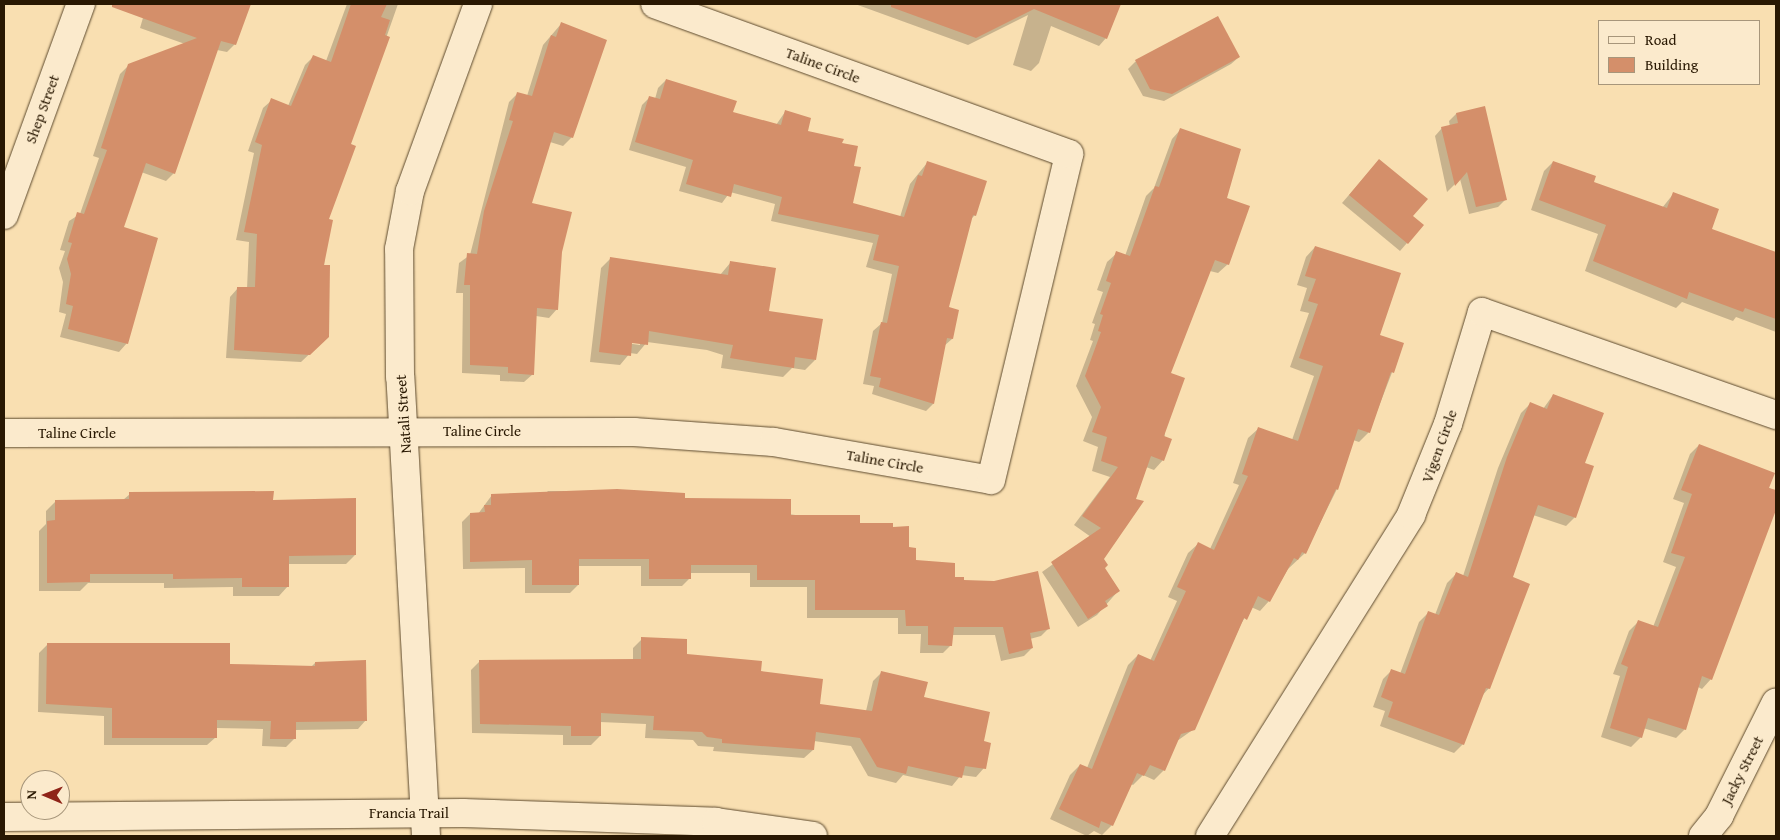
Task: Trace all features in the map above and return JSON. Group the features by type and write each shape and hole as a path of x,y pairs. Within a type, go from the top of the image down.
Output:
{"street":[{"name":"Shep Street","path":"4,215 81,4"},
{"name":"Natali Street","path":"426,825 404,430 398,249 403,211 478,4"},
{"name":"Taline Circle","path":"4,433 404,430 634,432 774,442 991,480 1069,154 655,4"},
{"name":"Vigen Circle","path":"1210,836 1411,515 1448,424 1482,312 1776,415"},
{"name":"Jacky Street","path":"1703,836 1718,816 1776,702"},
{"name":"Francia Trail","path":"4,817 426,825 650,818 716,822 813,836"}],"building":[{"path":"112,4 251,4 236,45 221,41 175,174 146,163 124,227 158,238 128,344 68,329 73,306 66,304 71,274 67,259 72,243 68,242 77,212 84,214 107,150 101,148 128,64 197,38 112,7"},
{"path":"351,4 387,4 381,17 390,20 385,35 390,37 351,144 356,146 329,219 333,220 324,265 330,265 329,337 310,355 234,350 237,287 255,287 257,234 244,232 262,145 255,142 271,98 291,106 313,55 331,62"},
{"path":"891,4 1121,4 1107,39 1034,9 976,38 891,7"},
{"path":"1218,16 1240,57 1172,94 1150,89 1135,60"},
{"path":"561,22 607,40 573,138 554,132 532,203 572,212 562,252 558,310 537,308 534,375 508,373 508,367 470,365 470,285 464,285 467,253 477,254 484,211 513,121 509,120 517,92 532,96 551,35 556,37"},
{"path":"666,79 737,101 733,112 781,125 785,110 811,118 808,131 844,139 842,143 858,146 854,166 861,167 853,203 904,217 918,175 922,176 927,161 987,181 976,216 973,215 949,307 959,310 953,339 947,338 934,404 879,387 881,378 870,376 881,322 887,323 899,266 873,260 879,235 778,214 782,197 734,184 731,197 686,184 693,160 635,142 649,96 660,99"},
{"path":"1485,106 1507,200 1476,207 1467,172 1455,186 1441,127 1458,123 1456,113"},
{"path":"1180,128 1241,149 1227,198 1250,206 1229,265 1215,260 1171,373 1185,378 1164,436 1172,439 1164,461 1151,456 1136,499 1144,501 1104,559 1108,565 1105,568 1120,591 1105,601 1108,606 1088,619 1051,562 1101,528 1082,516 1118,467 1101,461 1107,437 1092,432 1101,407 1085,376 1101,332 1098,331 1103,315 1100,314 1111,283 1106,281 1116,251 1130,256 1155,186 1159,187"},
{"path":"1379,159 1428,199 1413,216 1424,225 1408,244 1349,195"},
{"path":"1553,161 1596,176 1594,182 1667,208 1673,192 1719,209 1712,229 1776,252 1776,319 1745,308 1743,312 1689,292 1687,299 1593,261 1606,225 1539,200"},
{"path":"1315,246 1401,273 1380,335 1404,343 1394,373 1391,372 1370,433 1358,429 1338,490 1336,489 1306,554 1302,552 1298,560 1294,558 1270,602 1258,596 1247,620 1244,618 1195,730 1181,734 1165,771 1150,765 1144,776 1137,773 1113,826 1101,821 1099,828 1059,809 1080,764 1092,769 1138,654 1154,661 1186,591 1177,587 1198,542 1214,550 1248,476 1242,474 1258,427 1298,441 1323,366 1299,358 1318,304 1308,301 1316,279 1305,276"},
{"path":"610,257 728,275 730,261 776,268 769,311 823,319 816,360 795,357 794,368 730,358 733,345 649,331 648,345 632,343 631,356 599,352"},
{"path":"1553,394 1604,413 1585,463 1594,466 1576,518 1538,505 1513,577 1530,584 1490,689 1486,688 1464,745 1388,717 1393,702 1381,697 1391,669 1405,674 1428,611 1439,615 1456,572 1468,577 1507,457 1530,402 1547,409"},
{"path":"1699,444 1775,473 1769,488 1776,490 1776,510 1712,680 1702,676 1686,730 1648,718 1642,738 1610,728 1628,667 1621,664 1638,620 1658,627 1685,557 1671,553 1692,494 1681,490"},
{"path":"617,489 685,493 685,498 791,499 791,515 860,515 860,523 893,523 893,527 909,526 909,547 916,548 916,560 955,563 955,577 964,577 964,580 994,581 1038,571 1050,629 1030,633 1033,648 1009,654 1003,627 954,627 952,646 928,645 928,626 906,626 905,610 815,610 815,580 757,580 757,565 691,565 691,579 649,579 649,559 579,559 579,585 532,585 532,560 470,562 470,513 485,512 484,505 491,505 491,494"},
{"path":"274,491 273,500 356,498 356,555 289,556 289,587 242,587 242,578 173,579 173,574 90,574 90,582 47,583 47,521 55,520 55,500 129,499 129,492"},
{"path":"641,637 687,639 687,654 762,661 761,671 823,679 820,704 872,711 881,671 928,682 924,697 990,712 984,741 991,743 986,769 965,766 962,778 908,766 906,774 877,767 860,738 816,732 814,750 722,743 722,739 707,737 702,732 653,730 654,716 601,713 601,736 571,736 571,726 480,724 479,660 641,659"},
{"path":"47,643 230,643 230,664 315,666 315,662 366,660 367,721 296,722 296,739 270,739 271,721 217,720 217,738 112,738 112,708 46,704"}]}
